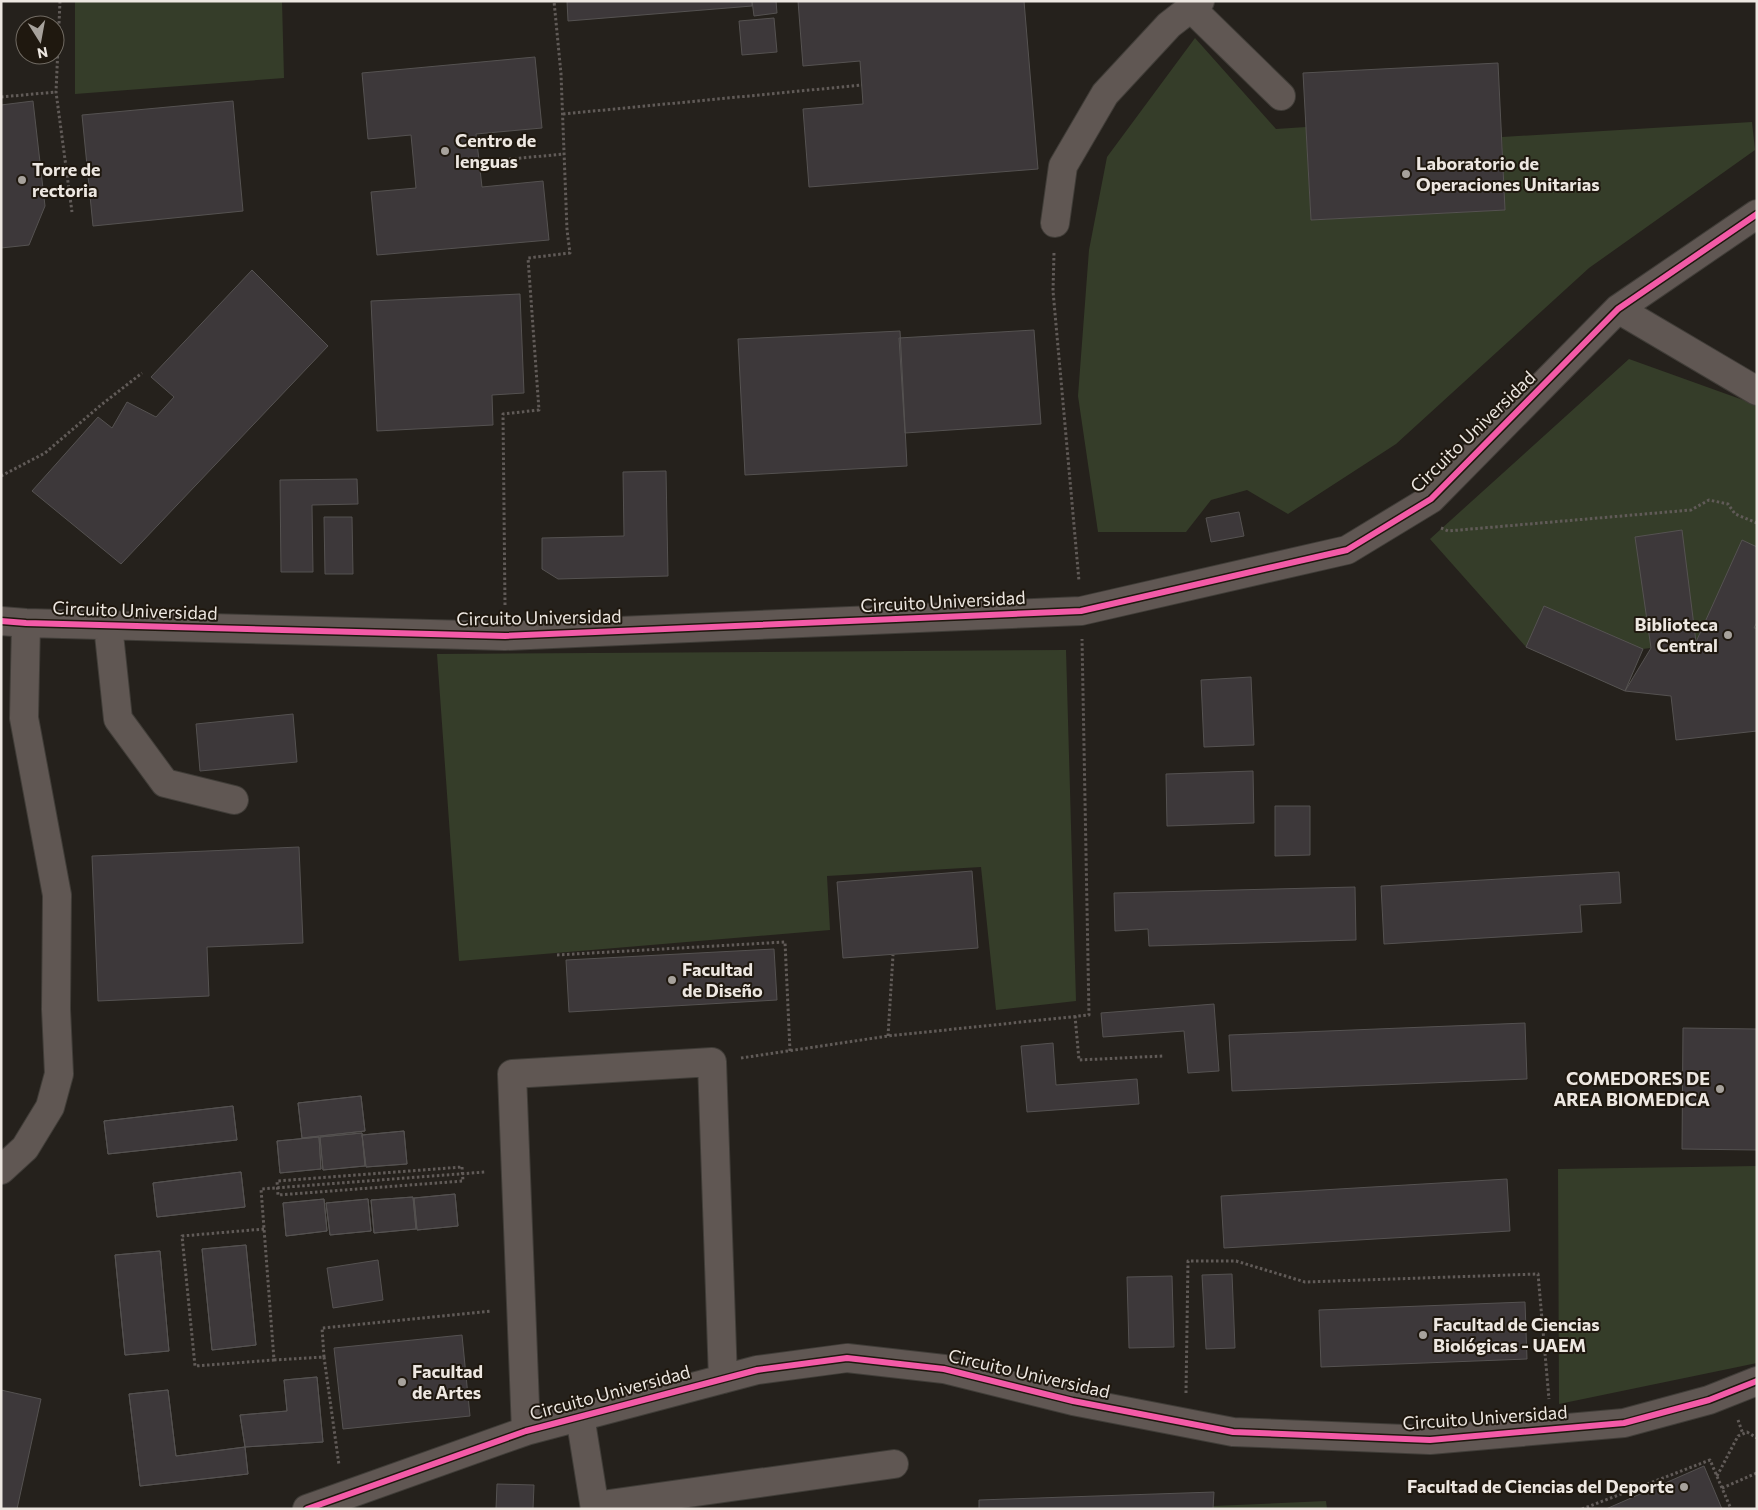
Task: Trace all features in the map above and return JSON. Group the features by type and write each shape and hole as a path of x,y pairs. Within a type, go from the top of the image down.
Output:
{"street":[{"path":"1055,223 1064,166 1105,94 1169,25 1195,5 1281,96"},
{"name":"Circuito Universidad","path":"14,622 505,636 1081,611 1347,550 1430,499 1618,309 1757,214"},
{"path":"1618,309 1757,391"},
{"path":"1,1170 24,1148 50,1106 59,1074 56,1010 57,895 24,718 14,622"},
{"path":"108,625 118,720 165,783 234,800"},
{"path":"526,1431 512,1074 712,1062 723,1379"},
{"name":"Circuito Universidad","path":"308,1509 526,1431 757,1370 847,1358 944,1368 1073,1401 1233,1432 1430,1440 1624,1423 1709,1400 1757,1381"},
{"path":"580,1416 595,1508 894,1464"}],"path":[{"path":"60,1 56,92 72,212"},
{"path":"505,636 503,414 539,410 528,258 570,253 561,74 554,1"},
{"path":"563,114 862,85"},
{"path":"1,97 56,92"},
{"path":"479,162 564,154"},
{"path":"712,1062 888,1036 1089,1015 1081,611 1053,291 1055,223"},
{"path":"1,476 45,453 101,405 142,374"},
{"path":"1405,515 1448,531 1692,510 1709,500 1728,504 1735,514 1757,523"},
{"path":"557,955 786,942 790,1051"},
{"path":"888,1036 892,954"},
{"path":"1075,1016 1079,1060 1163,1056"},
{"path":"462,1167 462,1180 278,1194 277,1188 277,1181 462,1167"},
{"path":"274,1360 261,1189 457,1175"},
{"path":"264,1229 182,1236 195,1366 324,1357"},
{"path":"1186,1423 1188,1262 1236,1261 1305,1282 1538,1274 1552,1430"},
{"path":"343,1496 324,1357 322,1328 521,1308"},
{"path":"1717,1476 1738,1436 1747,1432 1757,1438"},
{"path":"1582,1509 1710,1460 1731,1509"},
{"path":"1722,1488 1757,1473"}],"green space":[{"path":"75,1 282,1 284,78 75,94"},
{"path":"1195,38 1276,129 1306,127 1311,220 1505,210 1502,137 1752,122 1755,150 1589,268 1396,444 1288,514 1247,490 1211,500 1186,532 1098,532 1078,396 1089,250 1107,157"},
{"path":"1629,359 1757,405 1757,622 1754,628 1696,642 1643,649 1625,691 1526,647 1430,539"},
{"path":"1066,650 1076,1001 996,1010 981,867 827,876 830,930 459,961 437,654"},
{"path":"1757,1166 1757,1363 1559,1404 1558,1169"},
{"path":"1326,1501 1327,1509 1213,1509 1213,1506"}],"building":[{"path":"567,1 752,1 752,6 568,21"},
{"path":"752,1 776,1 777,13 754,16"},
{"path":"798,1 1024,1 1038,169 809,187 803,109 863,104 860,61 803,66"},
{"path":"774,18 777,52 742,55 739,21"},
{"name":"Centro de lenguas","path":"535,57 542,128 476,134 482,187 543,181 549,240 377,255 371,192 416,188 411,135 368,139 362,73"},
{"name":"Laboratorio de Operaciones Unitarias","path":"1498,63 1505,210 1311,220 1303,73"},
{"name":"Torre de rectoria","path":"33,101 45,206 29,245 1,248 1,105"},
{"path":"233,101 243,211 93,226 82,115"},
{"path":"252,270 328,346 121,564 32,491 98,417 112,428 127,402 156,417 174,397 151,377"},
{"path":"520,294 524,393 492,395 493,425 377,431 371,301"},
{"path":"1034,330 1041,424 905,433 899,338"},
{"path":"900,331 907,466 745,475 738,339"},
{"path":"666,471 668,576 558,579 542,569 542,538 624,536 623,472"},
{"path":"357,479 358,504 312,505 313,572 281,572 280,480"},
{"path":"1239,512 1244,536 1211,542 1206,518"},
{"path":"324,517 352,517 353,574 325,574"},
{"name":"Biblioteca Central","path":"1682,530 1696,642 1742,540 1757,547 1757,622 1754,628 1757,628 1757,731 1676,740 1671,696 1625,691 1651,648 1635,537"},
{"name":"Biblioteca Central","path":"1544,606 1643,649 1625,691 1526,647"},
{"path":"1251,677 1254,745 1204,747 1201,680"},
{"path":"293,714 297,762 200,771 196,724"},
{"path":"1253,771 1254,823 1167,826 1166,774"},
{"path":"1275,806 1310,806 1310,855 1275,856"},
{"path":"299,847 303,943 207,947 209,996 98,1001 92,856"},
{"path":"972,871 978,948 843,958 837,882"},
{"path":"1619,872 1621,903 1580,905 1582,932 1384,944 1381,886"},
{"path":"1355,887 1356,940 1149,946 1148,929 1115,931 1114,893"},
{"name":"Facultad de Diseño","path":"774,949 777,1000 569,1012 566,960"},
{"path":"1214,1004 1219,1071 1188,1073 1184,1031 1103,1037 1101,1013"},
{"path":"1525,1023 1527,1079 1232,1091 1229,1035"},
{"name":"COMEDORES DE AREA BIOMEDICA","path":"1683,1028 1757,1029 1757,1150 1682,1149"},
{"path":"1053,1043 1056,1085 1137,1079 1139,1104 1027,1112 1021,1046"},
{"path":"361,1096 365,1131 302,1138 298,1103"},
{"path":"361,1096 365,1131 302,1138 298,1103"},
{"path":"233,1106 237,1140 108,1154 104,1121"},
{"path":"233,1106 237,1140 108,1154 104,1121"},
{"path":"404,1131 407,1164 366,1167 362,1135"},
{"path":"404,1131 407,1164 366,1167 362,1135"},
{"path":"362,1133 365,1166 323,1170 320,1137"},
{"path":"362,1133 365,1166 323,1170 320,1137"},
{"path":"319,1137 321,1169 280,1173 277,1141"},
{"path":"319,1137 321,1169 280,1173 277,1141"},
{"path":"241,1172 245,1207 157,1217 153,1183"},
{"path":"241,1172 245,1207 157,1217 153,1183"},
{"path":"1507,1179 1510,1231 1224,1248 1221,1196"},
{"path":"455,1194 458,1226 417,1230 414,1198"},
{"path":"455,1194 458,1226 417,1230 414,1198"},
{"path":"413,1197 416,1229 374,1233 371,1200"},
{"path":"413,1197 416,1229 374,1233 371,1200"},
{"path":"324,1199 327,1231 286,1236 283,1203"},
{"path":"324,1199 327,1231 286,1236 283,1203"},
{"path":"368,1199 371,1231 330,1235 326,1203"},
{"path":"368,1199 371,1231 330,1235 326,1203"},
{"path":"246,1245 256,1345 212,1350 202,1249"},
{"path":"246,1245 256,1345 212,1350 202,1249"},
{"path":"160,1251 169,1351 125,1355 115,1255"},
{"path":"160,1251 169,1351 125,1355 115,1255"},
{"path":"378,1260 383,1300 333,1308 327,1268"},
{"path":"1232,1274 1235,1348 1206,1349 1202,1275"},
{"path":"1172,1276 1174,1347 1129,1348 1127,1277"},
{"name":"Facultad de Ciencias Biológicas - UAEM","path":"1525,1302 1527,1359 1321,1367 1319,1310"},
{"name":"Facultad de Artes","path":"462,1335 470,1416 343,1429 334,1348"},
{"path":"317,1377 323,1442 245,1447 240,1415 287,1411 284,1380"},
{"path":"317,1377 323,1442 245,1447 240,1415 287,1411 284,1380"},
{"path":"1,1390 41,1399 17,1509 1,1509"},
{"path":"168,1390 176,1456 245,1447 248,1474 140,1486 129,1394"},
{"path":"168,1390 176,1456 245,1447 248,1474 140,1486 129,1394"},
{"name":"Facultad de Ciencias del Deporte","path":"1704,1466 1722,1509 1606,1509"},
{"path":"497,1484 534,1485 533,1509 496,1509"},
{"path":"1214,1492 1213,1509 979,1509 979,1500"}],"cycle path":[{"path":"1,621 505,636 1081,611 1347,550 1431,499 1618,309 1757,214"},
{"path":"307,1509 526,1431 757,1370 847,1358 944,1369 1073,1401 1233,1432 1430,1440 1624,1423 1709,1400 1757,1381"}],"place":[{"name":"Centro de lenguas","path":"445,151"},
{"name":"Laboratorio de Operaciones Unitarias","path":"1406,174"},
{"name":"Torre de rectoria","path":"22,180"},
{"name":"Biblioteca Central","path":"1728,635"},
{"name":"Facultad de Diseño","path":"672,980"},
{"name":"COMEDORES DE AREA BIOMEDICA","path":"1720,1089"},
{"name":"Facultad de Ciencias Biológicas - UAEM","path":"1423,1335"},
{"name":"Facultad de Artes","path":"402,1382"},
{"name":"Facultad de Ciencias del Deporte","path":"1684,1487"}]}
